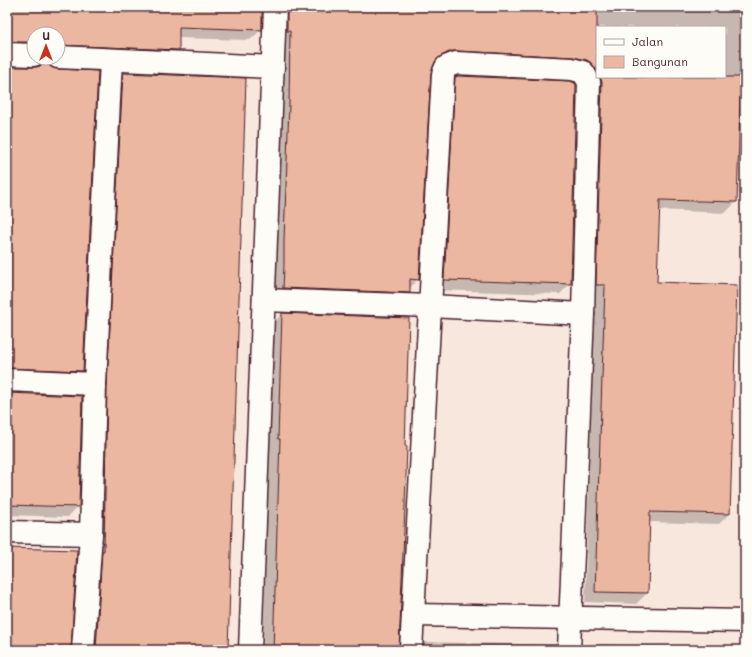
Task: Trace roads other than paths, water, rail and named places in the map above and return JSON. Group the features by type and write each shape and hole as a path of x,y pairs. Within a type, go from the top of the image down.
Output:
{"street":[{"path":"250,650 275,7"},
{"path":"7,54 26,55"},
{"path":"66,57 273,67"},
{"path":"83,650 90,534 95,384 111,60"},
{"path":"411,650 443,74 446,67 456,63 572,69 583,72 589,82 583,314 569,650"},
{"path":"264,300 430,306 583,314"},
{"path":"7,380 95,384"},
{"path":"7,532 90,534"},
{"path":"413,615 745,621"}]}
